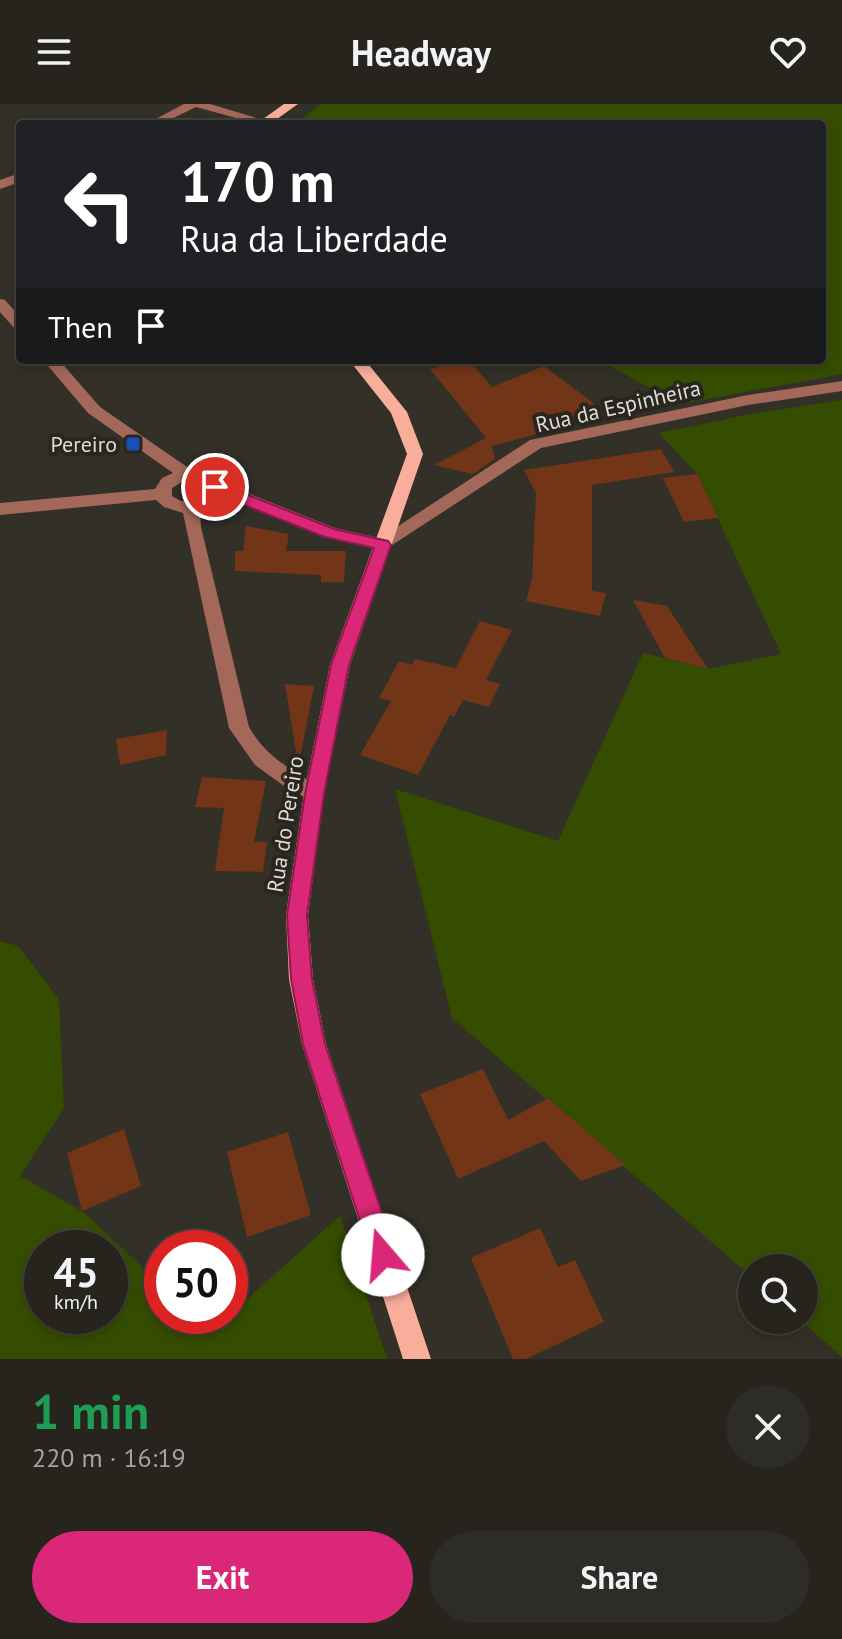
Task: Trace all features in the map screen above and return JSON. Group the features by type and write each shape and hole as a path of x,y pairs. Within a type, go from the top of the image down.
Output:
{"main road":[{"path":"268,120 292,104"},
{"name":"Rua do Pereiro","path":"360,364 399,412 415,454 340,665 314,794 297,915 301,979 314,1044 417,1359"}],"street":[{"path":"161,120 195,104 252,120"},
{"path":"0,303 16,321"},
{"path":"54,364 94,410 186,474 208,478 215,487 331,533 383,545"},
{"name":"Rua da Espinheira","path":"383,545 536,444 748,400 842,386"},
{"path":"162,494 166,484 186,474"},
{"path":"162,494 169,504 191,508 206,502 215,492 215,487"},
{"path":"0,509 162,494"},
{"path":"191,508 192,527 239,728 255,755 314,794"}],"green space":[{"path":"321,104 842,104 842,374 687,403 673,401 606,364 826,364 826,120 314,120 303,117"},
{"path":"842,400 842,1357 816,1334 818,1254 738,1254 738,1265 452,1018 395,789 558,841 643,653 708,669 781,654 697,474 659,433 750,414"},
{"path":"0,941 18,946 59,999 64,1108 20,1176 82,1211 103,1230 24,1230 24,1334 128,1334 128,1254 144,1268 144,1334 248,1334 248,1298 340,1216 387,1359 0,1359"}],"building":[{"path":"447,364 472,364 492,387 544,366 600,408 563,424 565,427 492,446 495,459 473,474 434,465 486,438 430,369"},
{"path":"661,449 674,472 592,485 592,591 606,593 600,616 526,601 532,579 536,493 524,470"},
{"path":"697,474 718,518 684,522 663,478"},
{"path":"246,526 289,534 286,551 346,551 344,582 321,582 321,575 235,571 235,551 243,551"},
{"path":"633,600 667,606 708,669 665,658"},
{"path":"480,621 512,630 486,680 500,684 489,707 463,700 454,717 450,715 418,775 360,755 391,701 379,698 399,661 412,665 415,659 456,668"},
{"path":"285,684 314,686 300,758 297,758"},
{"path":"167,730 166,755 120,765 116,739"},
{"path":"202,777 266,781 254,842 267,842 263,872 215,871 224,808 195,807"},
{"path":"483,1069 508,1120 548,1098 625,1165 581,1181 544,1141 458,1179 420,1094"},
{"path":"124,1129 141,1186 82,1211 67,1153"},
{"path":"288,1132 311,1215 248,1237 227,1152"},
{"path":"540,1228 558,1267 575,1260 604,1322 526,1359 513,1359 471,1258"}],"place":[{"name":"Pereiro","path":"133,444"}],"route":[{"path":"215,487 331,533 383,545 340,665 314,794 297,915 301,979 314,1044 383,1255"}]}
